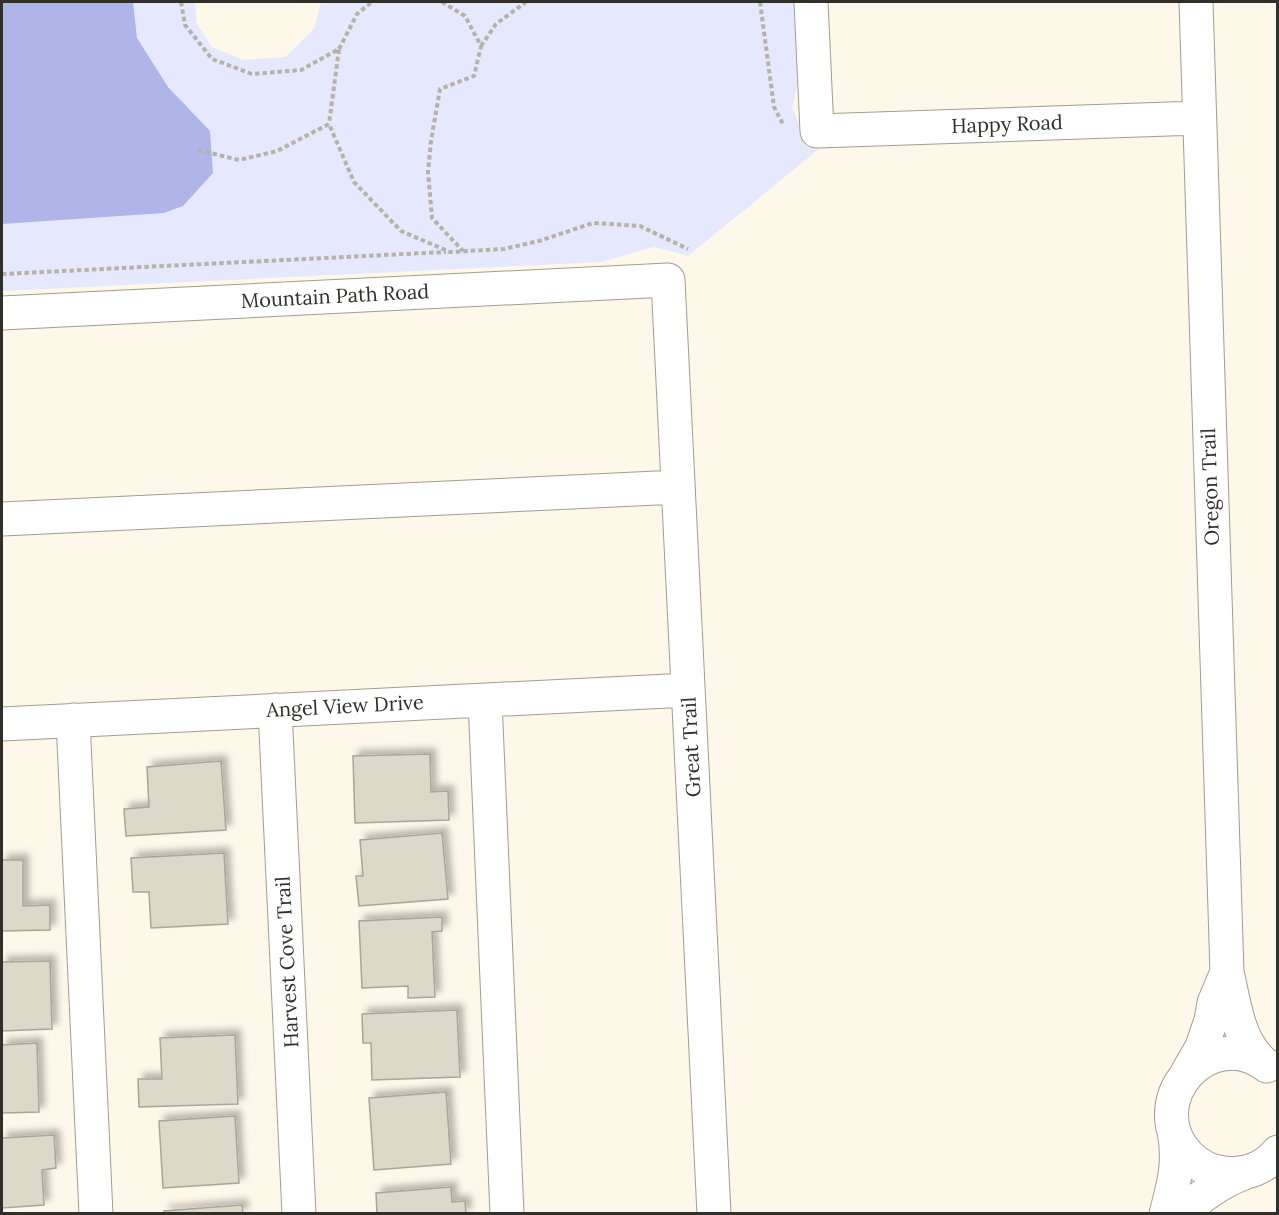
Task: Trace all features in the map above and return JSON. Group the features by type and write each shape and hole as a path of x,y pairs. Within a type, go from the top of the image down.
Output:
{"street":[{"name":"Happy Road","path":"811,2 817,131 1198,118"},
{"name":"Oregon Trail","path":"1196,2 1227,972 1243,1035 1251,1052 1272,1069"},
{"name":"Mountain Path Road","path":"2,313 668,280"},
{"name":"Great Trail","path":"668,280 714,1214"},
{"path":"2,519 678,487"},
{"name":"Angel View Drive","path":"2,724 688,690"},
{"path":"485,700 507,1214"},
{"name":"Harvest Cove Trail","path":"275,710 298,1214"},
{"path":"73,720 96,1214"},
{"name":"Oregon Trail","path":"1166,1214 1177,1175 1178,1160 1172,1115 1173,1102 1177,1088 1203,1047 1214,1003 1227,972"},
{"name":"Oregon Trail","path":"1184,1076 1194,1066 1219,1054 1247,1055 1272,1069"},
{"path":"1174,1129 1184,1150 1202,1166 1224,1173 1269,1159"},
{"path":"1180,1214 1210,1189 1269,1159"}],"path":[{"path":"181,2 185,25 212,59 252,74 301,70 339,49"},
{"path":"372,2 357,15 339,49 329,124 354,182 401,231 450,252"},
{"path":"442,2 465,16 481,46"},
{"path":"463,251 432,218 428,172 440,89 474,76 481,46 496,24 526,2"},
{"path":"760,2 774,107 784,126"},
{"path":"198,150 239,160 277,152 329,124"},
{"path":"2,274 504,249 593,224 640,226 688,249"}],"shaded area":[{"path":"2,2 195,2 197,24 212,47 243,60 285,57 314,29 321,2 795,2 799,77 792,108 806,138 819,149 688,256 654,247 601,262 2,291"}],"water":[{"path":"2,2 133,2 137,38 168,87 210,131 213,173 183,206 164,213 2,224"}],"building":[{"path":"430,754 431,792 448,791 449,820 355,823 353,756"},
{"path":"221,761 226,830 126,836 124,809 149,807 147,767"},
{"path":"442,833 448,899 359,906 356,876 363,876 360,840"},
{"path":"224,853 228,924 151,928 149,892 133,892 131,858"},
{"path":"2,860 23,860 23,906 50,905 50,930 2,931"},
{"path":"442,917 442,931 432,932 435,997 408,998 408,986 362,988 359,921"},
{"path":"50,961 52,1029 2,1031 2,962"},
{"path":"457,1010 460,1077 372,1080 371,1043 363,1043 362,1014"},
{"path":"235,1035 238,1104 139,1107 138,1079 162,1079 160,1038"},
{"path":"37,1043 39,1112 2,1113 2,1045"},
{"path":"446,1092 451,1164 374,1170 369,1098"},
{"path":"235,1116 239,1183 163,1188 159,1121"},
{"path":"54,1135 56,1168 42,1170 44,1205 2,1208 2,1138"},
{"path":"451,1187 452,1202 465,1201 466,1214 377,1214 376,1193"},
{"path":"242,1205 243,1214 165,1214 164,1211"}]}
